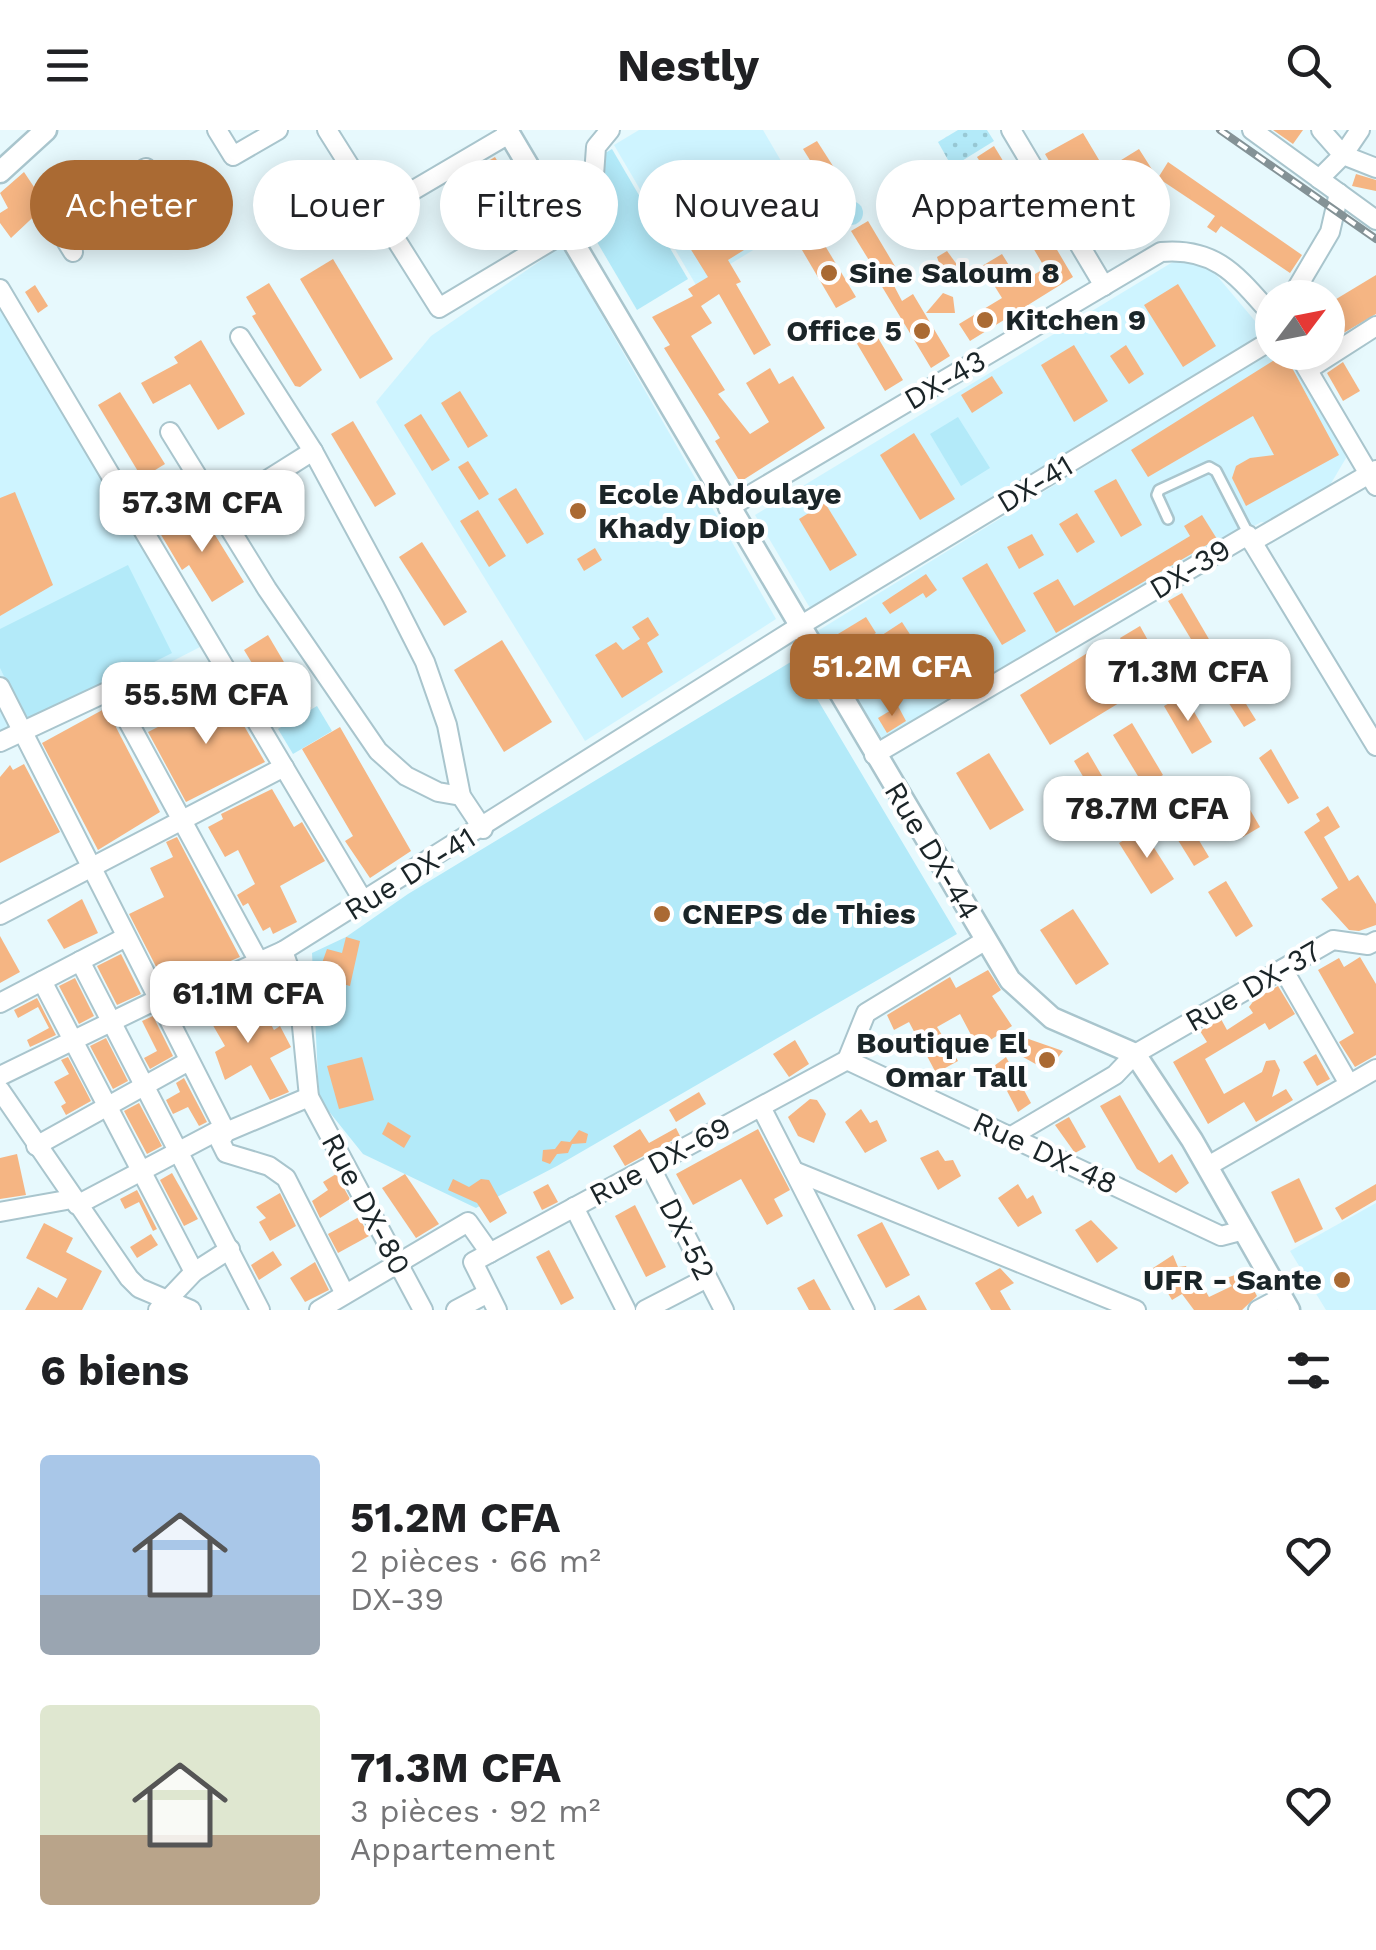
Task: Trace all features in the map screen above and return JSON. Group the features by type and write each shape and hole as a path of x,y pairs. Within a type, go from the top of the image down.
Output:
{"street":[{"path":"0,172 46,130"},
{"path":"217,130 233,156 278,130"},
{"path":"327,130 346,160"},
{"path":"595,160 596,147 610,130"},
{"path":"1011,130 1104,286"},
{"path":"1252,130 1376,220"},
{"path":"1321,130 1343,156 1376,168"},
{"path":"1319,179 1343,156 1360,130"},
{"path":"420,185 508,132"},
{"name":"Rue DX-44","path":"508,132 524,160"},
{"path":"1302,280 1330,232 1339,194"},
{"path":"403,250 439,308 540,250"},
{"name":"Rue DX-44","path":"577,250 1010,980 1052,1018 1135,1054"},
{"name":"DX-43","path":"728,508 1161,252 1188,250 1230,267 1255,296"},
{"path":"0,289 364,902"},
{"path":"1345,346 1376,326"},
{"path":"240,337 313,451 424,662 447,725 462,796 484,829"},
{"name":"DX-41","path":"798,627 1255,350"},
{"path":"1309,370 1374,477"},
{"path":"170,432 378,751 406,776 438,792 462,796"},
{"path":"218,510 313,451"},
{"name":"DX-39","path":"874,756 1250,539 1374,477"},
{"path":"1250,539 1376,746"},
{"name":"Rue DX-41","path":"2,1076 112,1022 283,951 484,829 798,627"},
{"path":"0,687 224,1131 220,1141 226,1153 269,1166 286,1178 345,1294"},
{"path":"0,742 112,690 259,962"},
{"path":"0,915 284,766"},
{"path":"0,1003 126,936"},
{"path":"848,1060 866,1013 986,940"},
{"name":"Rue DX-37","path":"1010,1137 1115,1075 1135,1054 1333,940 1368,945 1376,940"},
{"path":"0,1212 74,1202 224,1131 309,1097 298,996 283,951"},
{"path":"80,961 260,1310"},
{"path":"1283,969 1349,1084"},
{"path":"42,981 194,1272"},
{"path":"1135,1054 1208,1166 1286,1303 1258,1310"},
{"name":"Rue DX-69","path":"493,1302 473,1262 848,1060"},
{"name":"Rue DX-48","path":"848,1060 1221,1236 1244,1230"},
{"path":"36,1146 189,1061"},
{"path":"1208,1166 1376,1069"},
{"path":"2,1076 36,1146 129,1278 161,1304 191,1310"},
{"name":"Rue DX-80","path":"309,1097 423,1310"},
{"path":"762,1106 865,1310"},
{"name":"DX-52","path":"650,1168 724,1310"},
{"path":"794,1171 1136,1310"},
{"path":"574,1207 626,1310"},
{"path":"319,1310 468,1222 490,1253"},
{"path":"161,1304 194,1272 230,1249"},
{"path":"645,1310 708,1278"},
{"path":"456,1310 493,1302"}],"lane":[{"path":"1168,519 1157,496 1159,490 1208,467 1216,470 1250,539"}],"shaded area":[{"path":"639,130 763,130 780,160 638,160 638,186 614,145"},
{"path":"958,130 987,130 994,141 963,160 948,160 938,142"},
{"path":"612,149 638,193 638,250 671,250 688,279 637,310 602,250 618,250 618,160 593,160"},
{"path":"856,202 862,208 862,218 856,224"},
{"name":"Ecole Abdoulaye Khady Diop","path":"556,250 564,250 776,619 585,741 376,402 431,336"},
{"path":"676,250 753,250 696,285"},
{"path":"1181,257 1212,270 1255,321 1255,340 810,608 755,515"},
{"path":"0,281 200,647 0,750"},
{"path":"1255,362 1255,370 1303,371 1337,429 1346,458 1323,497 1278,524 1261,522 883,740 816,632"},
{"path":"958,417 990,468 961,486 930,434"},
{"path":"128,565 172,653 28,725 0,668 0,629"},
{"name":"CNEPS de Thies","path":"794,660 957,934 557,1166 476,1208 363,1154 319,1099 312,953 346,937 408,894"},
{"path":"317,706 332,731 293,754 278,729"},
{"name":"UFR - Sante","path":"1376,1203 1376,1310 1326,1310 1290,1251"}],"building":[{"path":"1273,130 1303,130 1293,144"},
{"path":"1083,133 1099,160 1048,160 1045,154"},
{"path":"817,141 829,160 810,160 803,149"},
{"path":"994,146 1003,160 979,160 977,157"},
{"path":"1139,149 1146,160 1121,160"},
{"path":"1170,163 1302,255 1290,273 1221,226 1216,233 1207,227 1215,216 1170,186"},
{"path":"24,172 30,181 30,220 11,238 0,223 0,213 8,208 0,193"},
{"path":"1356,174 1376,180 1376,191 1352,186"},
{"path":"868,221 876,234 876,250 885,250 899,273 883,283 856,239 856,228"},
{"path":"691,250 744,250 728,260 741,282 736,284 771,345 754,355 719,294 701,306 712,323 691,336 725,390 718,394 750,434 769,422 746,383 770,368 779,384 793,376 825,428 740,482 715,441 720,438 664,348 670,345 652,317 693,296 688,289 708,277"},
{"name":"Sine Saloum 8","path":"802,250 828,250 856,297 836,308"},
{"path":"1034,250 1057,250 1073,277 970,341 959,324 1002,298 982,266 1002,254 1020,283 1045,268"},
{"path":"947,251 958,266 943,275 937,257"},
{"path":"333,259 393,359 360,379 300,279"},
{"path":"1376,275 1376,314 1345,332 1345,294"},
{"name":"Office 5","path":"891,280 902,301 913,294 950,356 931,368 881,285"},
{"path":"269,283 322,370 300,387 295,386 252,316 256,314 246,297"},
{"path":"1178,284 1216,346 1183,367 1144,305"},
{"path":"35,285 48,306 38,313 25,292"},
{"path":"943,293 953,297 955,313 926,313"},
{"path":"871,326 903,380 885,391 856,342 871,333"},
{"path":"201,340 245,414 218,430 190,384 153,404 141,383 178,363 174,357"},
{"path":"1074,345 1108,401 1074,422 1041,365"},
{"path":"1126,345 1144,374 1129,384 1110,356"},
{"path":"1345,365 1360,391 1343,401 1327,373 1345,370"},
{"path":"1258,370 1293,370 1339,455 1246,506 1232,478 1236,466 1250,458 1274,455 1253,416 1148,477 1131,450"},
{"path":"992,376 1003,393 972,413 961,395"},
{"path":"460,391 488,436 468,448 441,403"},
{"path":"120,392 165,464 142,478 98,405"},
{"path":"421,414 450,460 432,471 404,425"},
{"path":"353,421 396,494 375,507 331,434"},
{"path":"914,433 955,499 920,520 880,455"},
{"path":"468,461 489,494 479,500 458,467"},
{"path":"1116,479 1142,525 1121,537 1094,491"},
{"path":"516,488 544,534 527,544 498,499"},
{"path":"15,492 53,585 0,616 0,498"},
{"path":"279,500 287,501 291,508 288,517 278,518 273,509"},
{"path":"825,503 857,555 830,571 799,519"},
{"path":"199,509 244,582 212,602 189,565 182,570 160,533"},
{"path":"478,510 506,556 489,567 460,521"},
{"path":"1077,513 1095,542 1077,553 1059,524"},
{"path":"1202,515 1217,539 1056,633 1033,593 1058,579 1074,606 1190,536 1184,526"},
{"path":"1032,534 1044,555 1019,569 1007,547"},
{"path":"422,542 467,612 444,626 399,557"},
{"path":"595,548 602,560 584,571 577,559"},
{"path":"987,563 1026,631 1002,645 962,578"},
{"path":"926,574 937,590 926,598 923,593 890,614 882,603"},
{"path":"1182,593 1213,646 1200,654 1168,601"},
{"path":"648,617 659,635 647,643 663,672 622,698 595,655 616,642 623,650 640,639 632,627"},
{"path":"866,617 876,633 842,653 833,637"},
{"path":"902,622 935,673 906,692 873,641"},
{"path":"1140,626 1166,673 1147,684 1120,638"},
{"path":"268,635 311,708 288,722 244,650"},
{"path":"502,640 552,722 504,752 454,670"},
{"path":"1089,652 1119,703 1050,745 1020,695"},
{"path":"1223,667 1256,720 1244,727 1211,675"},
{"path":"225,693 265,762 186,802 148,732"},
{"path":"1184,695 1212,742 1192,754 1164,706"},
{"path":"898,706 906,721 887,733 878,718"},
{"path":"106,708 160,812 98,850 42,743"},
{"path":"1132,723 1163,775 1144,786 1113,735"},
{"path":"340,727 411,851 370,878 345,841 353,836 302,749"},
{"path":"1271,749 1299,798 1288,804 1259,758"},
{"path":"1088,752 1116,800 1102,809 1074,761"},
{"path":"989,753 1024,810 990,830 956,773"},
{"path":"24,764 60,832 0,863 0,777 10,765 13,770"},
{"path":"1231,777 1260,827 1243,837 1215,786"},
{"path":"272,789 294,827 302,822 325,861 280,886 297,922 273,934 270,927 263,931 248,903 243,906 237,895 255,884 238,850 225,857 208,827 223,819 221,814"},
{"path":"1059,805 1074,830 1061,838 1045,813"},
{"path":"1328,806 1340,827 1324,837 1349,881 1358,875 1376,904 1376,925 1359,931 1349,930 1321,899 1338,888 1304,832 1320,821 1316,814"},
{"path":"1179,807 1209,857 1194,866 1163,816"},
{"path":"1142,829 1174,879 1151,894 1119,843"},
{"path":"177,837 240,957 167,988 129,914 164,897 150,868 173,857 166,842"},
{"path":"1226,881 1253,926 1236,937 1208,892"},
{"path":"82,899 98,933 64,949 47,920"},
{"path":"1073,909 1109,964 1076,985 1040,930"},
{"path":"0,936 20,972 0,983"},
{"path":"346,937 360,941 350,986 335,982 339,969 322,963 327,949 342,953"},
{"path":"121,954 141,994 117,1005 97,966"},
{"path":"1360,957 1376,984 1376,1055 1355,1067 1339,1042 1354,1033 1318,970 1339,958 1344,967"},
{"path":"988,970 1001,990 992,996 1012,1026 978,1048 960,1014 937,1027 958,1061 936,1073 909,1022 894,1030 887,1015 950,977 956,988"},
{"path":"75,978 94,1016 79,1024 59,986"},
{"path":"1278,986 1295,1014 1269,1030 1265,1023 1205,1059 1224,1094 1262,1072 1266,1061 1275,1060 1280,1070 1272,1097 1286,1089 1293,1100 1256,1122 1244,1102 1208,1124 1173,1062 1207,1042 1200,1031 1221,1019 1227,1030 1253,1013 1249,1007 1255,999"},
{"path":"220,993 242,1031 267,1017 274,1030 280,1026 291,1047 270,1058 289,1092 270,1100 251,1065 225,1080 215,1052 225,1046 200,1003"},
{"path":"37,998 56,1035 30,1047 27,1040 49,1028 38,1007 18,1018 14,1010"},
{"path":"153,1016 173,1056 150,1069 144,1058 157,1051 142,1021"},
{"path":"1020,1036 1063,1051 1048,1071 1016,1053"},
{"path":"106,1038 128,1081 113,1089 90,1046"},
{"path":"795,1040 809,1064 789,1077 773,1054"},
{"path":"1316,1054 1330,1079 1317,1086 1303,1062"},
{"path":"68,1057 91,1101 66,1115 61,1106 66,1103 54,1082 69,1074 61,1060"},
{"path":"362,1057 374,1100 339,1109 327,1066"},
{"path":"1006,1057 1031,1103 1018,1112 994,1066"},
{"path":"184,1078 207,1122 199,1126 188,1107 173,1114 166,1100 180,1092 176,1083"},
{"path":"699,1092 706,1104 676,1122 669,1110"},
{"path":"1120,1095 1159,1163 1172,1154 1189,1183 1176,1193 1137,1169 1100,1106"},
{"path":"810,1099 817,1100 826,1114 814,1143 798,1136 788,1117"},
{"path":"139,1103 162,1146 147,1154 124,1111"},
{"path":"861,1109 870,1123 877,1120 887,1141 865,1153 845,1122"},
{"path":"1069,1117 1086,1147 1075,1153 1055,1125"},
{"path":"388,1122 411,1136 404,1148 382,1134"},
{"path":"676,1128 680,1136 625,1166 613,1146 640,1129 649,1143"},
{"path":"758,1129 790,1190 774,1199 783,1216 767,1225 741,1179 693,1205 676,1174"},
{"path":"579,1130 588,1134 586,1143 572,1144 568,1153 557,1154 550,1164 542,1161 543,1150 555,1149 561,1141 570,1142"},
{"path":"938,1150 945,1161 953,1160 961,1176 938,1190 920,1158"},
{"path":"17,1154 26,1195 0,1199 0,1158"},
{"path":"172,1173 198,1219 184,1226 160,1180"},
{"path":"336,1174 350,1199 320,1218 312,1201 328,1190 323,1182"},
{"path":"405,1174 439,1224 416,1238 382,1188"},
{"path":"1299,1178 1323,1229 1295,1243 1271,1192"},
{"path":"453,1179 469,1187 481,1179 489,1180 507,1213 490,1223 477,1203 448,1190"},
{"path":"548,1184 558,1202 542,1210 533,1192"},
{"path":"1018,1184 1027,1199 1033,1195 1042,1213 1018,1227 998,1198"},
{"path":"1376,1184 1376,1200 1342,1220 1335,1208"},
{"path":"137,1190 157,1229 153,1231 139,1202 125,1209 120,1199"},
{"path":"280,1193 296,1226 270,1241 259,1222 266,1218 256,1207"},
{"path":"635,1205 666,1267 646,1277 615,1216"},
{"path":"359,1217 369,1236 338,1253 328,1234"},
{"path":"1091,1220 1118,1248 1097,1263 1075,1230"},
{"path":"882,1222 910,1275 886,1288 857,1235"},
{"path":"44,1223 73,1238 66,1252 102,1271 82,1310 25,1310 38,1287 57,1298 67,1279 26,1258"},
{"path":"151,1234 158,1245 137,1258 130,1247"},
{"path":"549,1250 574,1298 561,1305 536,1257"},
{"path":"273,1251 282,1265 259,1280 251,1265"},
{"path":"1173,1255 1178,1267 1186,1266 1199,1293 1205,1290 1209,1297 1232,1286 1226,1278 1244,1272 1257,1296 1242,1310 1194,1310 1182,1294 1172,1300 1153,1268"},
{"path":"315,1262 329,1290 305,1302 290,1278"},
{"path":"1000,1268 1014,1283 1000,1291 1011,1310 991,1310 975,1283"},
{"path":"814,1279 831,1310 809,1310 797,1288"},
{"path":"919,1295 927,1310 893,1310"}],"railway":[{"path":"1220,130 1376,239"}],"place":[{"name":"Sine Saloum 8","path":"829,273"},
{"name":"Kitchen 9","path":"985,320"},
{"name":"Office 5","path":"922,331"},
{"name":"Ecole Abdoulaye Khady Diop","path":"578,511"},
{"name":"CNEPS de Thies","path":"662,914"},
{"name":"Boutique El Omar Tall","path":"1047,1060"},
{"name":"UFR - Sante","path":"1342,1280"}]}
